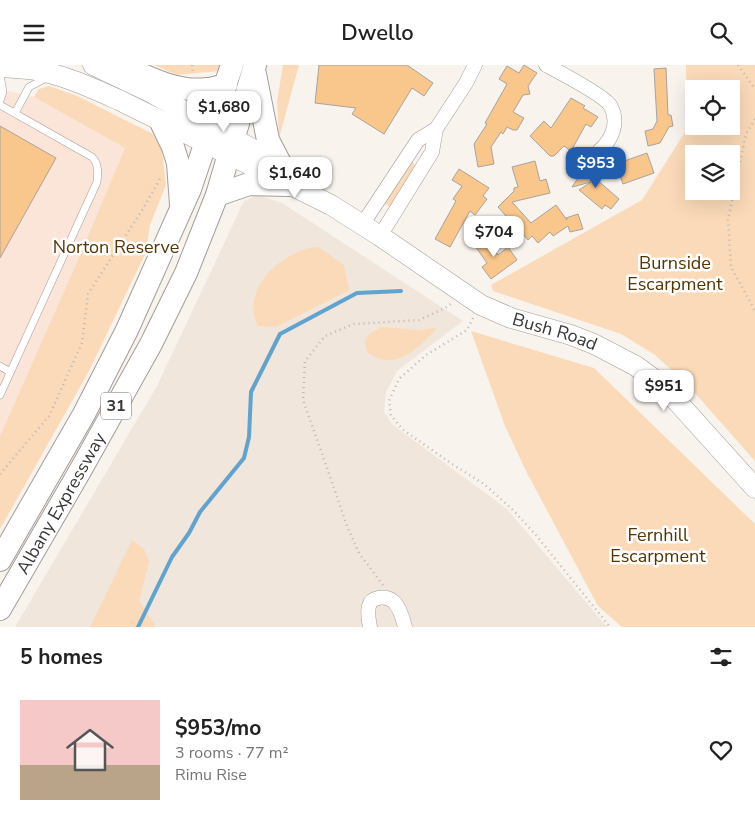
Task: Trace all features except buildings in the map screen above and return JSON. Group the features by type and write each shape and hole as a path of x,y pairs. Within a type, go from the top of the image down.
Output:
{"main road":[{"path":"93,65 150,92 208,135"},
{"path":"121,65 160,83 196,90 208,89 229,75"},
{"path":"0,67 34,70 53,75 93,89 161,122 208,135"},
{"path":"217,195 249,183 285,175 268,140 255,68"},
{"name":"Albany Expressway","path":"0,609 151,344 186,273 217,195 255,68"},
{"name":"Albany Expressway","path":"0,560 106,372 127,330 194,179 229,75"},
{"path":"161,122 173,147 178,163 181,209"},
{"name":"Bush Road","path":"208,135 285,175 380,236 481,305 511,318 571,335 594,344 636,366 674,397 755,488"}],"street":[{"path":"380,236 432,152 436,129 466,83 475,65"},
{"path":"546,65 601,97 610,105 614,127 612,137 599,151"},
{"path":"362,225 418,140 436,129"},
{"path":"370,627 368,605 372,600 384,598 394,602 404,621 405,627"}],"lane":[{"path":"15,113 28,87 53,75"},
{"path":"0,76 3,91 0,101"},
{"path":"0,105 92,157 96,161 98,173 97,182 0,395"},
{"path":"408,155 424,165"},
{"path":"0,366 10,372"}],"path":[{"path":"738,65 755,89"},
{"path":"755,119 746,134 728,220 731,267 755,311"},
{"path":"0,474 49,416 82,343 88,293 165,171"},
{"path":"394,602 359,553 347,526 303,400 306,361 326,336 354,324 418,320 445,308 462,293"},
{"path":"481,305 467,330 426,355 399,379 389,401 391,415 402,429 452,465 484,484 512,509 536,535 610,627"}],"shaded area":[{"path":"0,89 34,97 125,148 0,436"},
{"path":"258,195 282,203 463,321 397,371 386,392 384,412 393,425 507,509 607,627 15,627 157,386 244,201"}],"green space":[{"path":"154,65 220,65 218,71 177,75"},
{"path":"283,65 299,65 279,138 277,101"},
{"name":"Burnside Escarpment","path":"686,65 755,65 755,461 686,383 655,355 621,334 493,291 491,285 642,200 685,132 685,135 740,135 740,80 686,80"},
{"name":"Norton Reserve","path":"49,86 77,96 153,134 162,150 166,185 150,225 146,252 89,371 0,529 0,436 125,148 34,97 39,89"},
{"path":"410,160 415,167 391,208 382,201"},
{"path":"318,247 344,265 349,290 276,327 258,326 254,312 254,299 259,286 268,274 291,255 305,249"},
{"path":"381,327 417,330 437,328 426,340 405,356 389,360 379,359 367,352 365,342 367,337"},
{"name":"Fernhill Escarpment","path":"471,331 594,368 755,524 755,627 622,627 598,606 527,473 505,426"},
{"path":"132,540 144,549 149,561 139,601 156,627 90,627"}],"waterway":[{"path":"138,627 172,557 189,533 200,512 244,458 249,437 251,392 280,334 357,293 401,291"}]}
